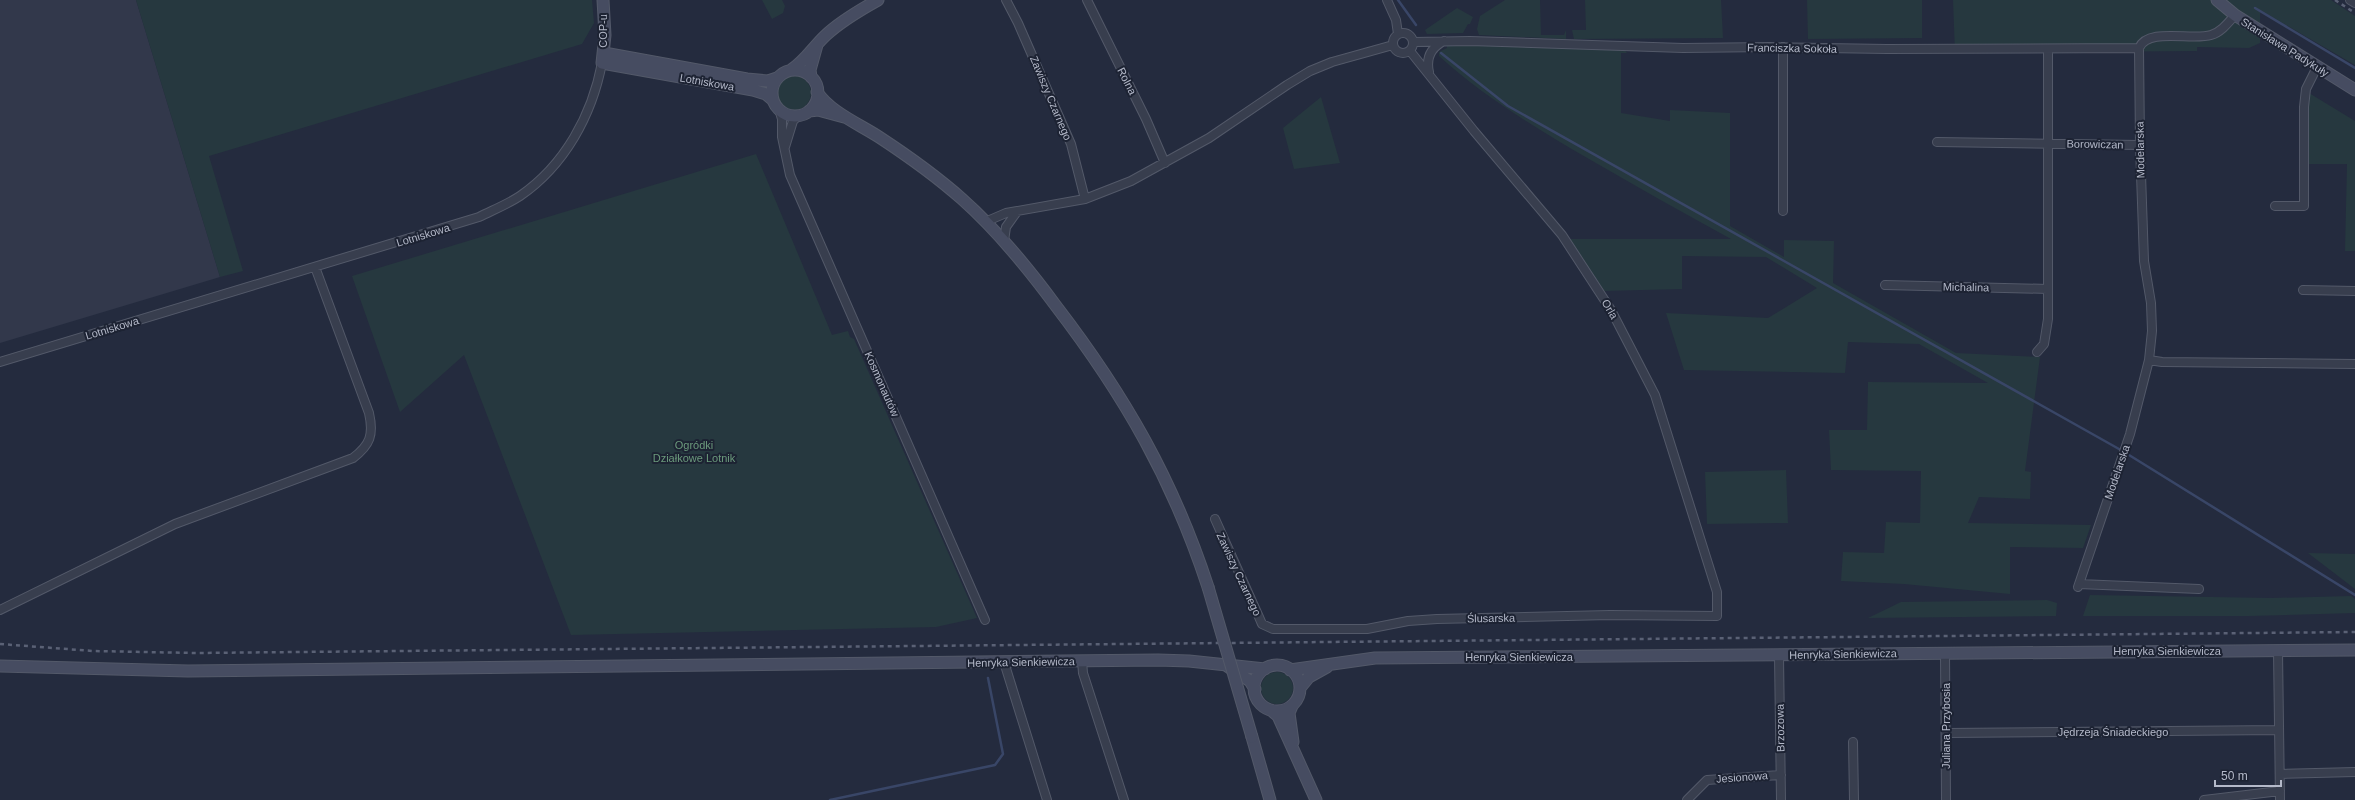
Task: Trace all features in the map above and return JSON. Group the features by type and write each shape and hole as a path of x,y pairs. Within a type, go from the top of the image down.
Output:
{"main road":[{"name":"COP-u","path":"602,0 603,58"},
{"path":"845,117 818,110 788,114 776,104 772,89 777,78 791,70 836,26 878,0"},
{"name":"Stanisława Padykuły","path":"2217,0 2235,15 2355,90"},
{"path":"817,45 810,70 811,77 822,100 845,117 922,166 985,222 1004,241 1083,341 1114,385 1141,430 1176,502 1208,587 1270,800"},
{"name":"Lotniskowa","path":"603,58 768,81 777,78"},
{"name":"Lotniskowa","path":"603,58 753,90 766,94 776,104"},
{"path":"791,70 802,71 811,77"},
{"path":"804,113 815,102 817,92"},
{"name":"Henryka Sienkiewicza","path":"1290,670 1375,658 1779,656 1945,652 2355,650"},
{"name":"Henryka Sienkiewicza","path":"0,666 188,671 1189,661 1265,670"},
{"name":"Henryka Sienkiewicza","path":"1300,688 1309,677 1331,665"},
{"name":"Henryka Sienkiewicza","path":"1227,666 1250,681 1255,689"},
{"path":"1294,752 1289,713 1298,698 1300,688 1298,678 1290,670 1275,666 1265,670 1258,678 1255,689 1261,704 1278,716 1294,752 1316,800"},
{"path":"1271,710 1283,711 1292,706"}],"street":[{"name":"Zawiszy Czarnego","path":"1006,0 1071,144 1085,199"},
{"name":"Rolna","path":"1087,0 1148,124 1165,163"},
{"path":"1387,0 1396,20 1398,34 1393,41 1393,45"},
{"path":"2350,0 2355,3"},
{"path":"2139,48 2144,40 2153,37 2201,37 2213,35 2221,30 2235,15"},
{"path":"1393,45 1401,53 1410,51 1414,42 1408,34 1398,34"},
{"path":"1429,76 1427,64 1428,57 1435,47 1444,41"},
{"name":"Franciszka Sokoła","path":"1414,42 1444,41 1683,48 2139,48"},
{"path":"985,222 1006,214 1085,199 1131,181 1209,138 1310,71 1332,62 1393,45"},
{"path":"1783,47 1783,211"},
{"path":"2037,352 2044,344 2048,319 2048,48"},
{"name":"Modelarska","path":"2139,48 2140,145 2144,261 2151,303 2152,331 2149,360 2130,434 2079,585 2199,589"},
{"name":"Orla","path":"1410,51 1429,76 1562,235 1611,310 1655,395 1716,592 1717,616"},
{"name":"Lotniskowa","path":"0,362 472,220 520,195 549,171 574,140 590,107 603,58"},
{"path":"2275,206 2304,206 2304,107 2306,89 2317,67"},
{"name":"Kosmonautów","path":"776,104 790,175 985,620"},
{"name":"Kosmonautów","path":"785,147 793,121 804,113"},
{"path":"1937,142 2049,143"},
{"name":"Borowiczan","path":"2049,143 2140,145"},
{"path":"1004,241 1006,227 1016,213"},
{"path":"0,610 175,524 353,458 363,450 370,441 372,432 369,413 315,267"},
{"name":"Michalina","path":"1885,286 2048,289"},
{"path":"2303,290 2355,291"},
{"path":"2149,360 2162,362 2355,364"},
{"name":"Zawiszy Czarnego","path":"1215,520 1259,617 1267,627"},
{"name":"Ślusarska","path":"1267,627 1368,629 1408,621 1437,619 1610,615 1717,616"},
{"path":"2278,651 2280,800"},
{"name":"Juliana Przybosia","path":"1945,652 1947,733 1946,800"},
{"name":"Brzozowa","path":"1779,656 1781,800"},
{"path":"1082,661 1082,673 1124,800"},
{"path":"1004,662 1047,800"},
{"name":"Jędrzeja Śniadeckiego","path":"1947,733 2279,730"},
{"path":"1853,742 1854,800"},
{"path":"2280,774 2355,772"},
{"name":"Jesionowa","path":"1687,800 1707,780 1781,775"},
{"path":"2204,800 2280,791"}],"shaded area":[{"path":"0,0 136,0 220,277 0,343"}],"green space":[{"path":"136,0 592,0 594,23 582,44 209,156 243,271 220,277"},
{"path":"762,0 782,0 785,6 783,13 772,19"},
{"path":"1505,0 1540,0 1541,35 1564,35 1566,30 1566,39 1479,35 1477,29 1480,16"},
{"path":"1585,0 1721,0 1723,38 1574,39 1572,30 1586,30"},
{"path":"1807,0 1922,0 1922,38 1808,39"},
{"path":"1953,0 2331,0 2355,16 2355,65 2260,10 2260,43 2249,48 2197,47 2197,51 1955,53"},
{"path":"1457,8 1473,17 1463,33 1427,34 1425,30"},
{"path":"1447,45 1623,48 1627,53 1621,53 1621,113 1670,121 1670,110 1730,113 1730,226 1784,257 1784,240 1834,241 1833,283 1956,353 2040,357 2025,471 2031,472 2030,499 1979,497 1968,523 2091,525 2083,548 2010,547 2010,594 1904,584 1841,581 1843,552 1884,553 1886,522 1920,523 1921,471 1831,470 1829,430 1867,430 1868,382 1988,383 1919,344 1848,342 1845,373 1684,370 1666,313 1768,318 1817,288 1766,257 1682,256 1682,289 1603,291 1568,239 1731,239 1589,159 1511,111 1474,85 1439,56 1439,52 1447,48"},
{"path":"794,76 806,81 811,93 806,105 794,110 782,105 777,93 782,81"},
{"path":"2309,93 2355,121 2355,251 2345,251 2347,164 2309,164 2307,161 2307,105"},
{"path":"1321,97 1340,163 1294,169 1283,128"},
{"name":"Ogródki Działkowe Lotnik","path":"756,154 832,335 848,331 850,337 854,339 977,618 936,627 571,635 464,355 400,412 352,276"},
{"path":"1786,470 1788,523 1707,524 1705,472"},
{"path":"2308,553 2355,554 2355,589"},
{"path":"2090,595 2271,598 2351,596 2355,599 2355,613 2249,616 2083,616"},
{"path":"2047,600 2057,603 2056,616 1868,618 1901,602"},
{"path":"1274,672 1280,672 1289,676 1293,688 1289,700 1280,704 1274,704 1265,700 1261,691 1261,685 1265,676"}],"waterway":[{"path":"1398,0 1416,25"},
{"path":"2255,8 2355,68"},
{"path":"1441,53 1508,106 2119,449"},
{"path":"2129,455 2355,595"},
{"path":"830,800 995,765 1003,754 988,678"}],"railway":[{"path":"2335,0 2355,13"},
{"path":"0,644 93,651 195,653 2355,632"}]}
